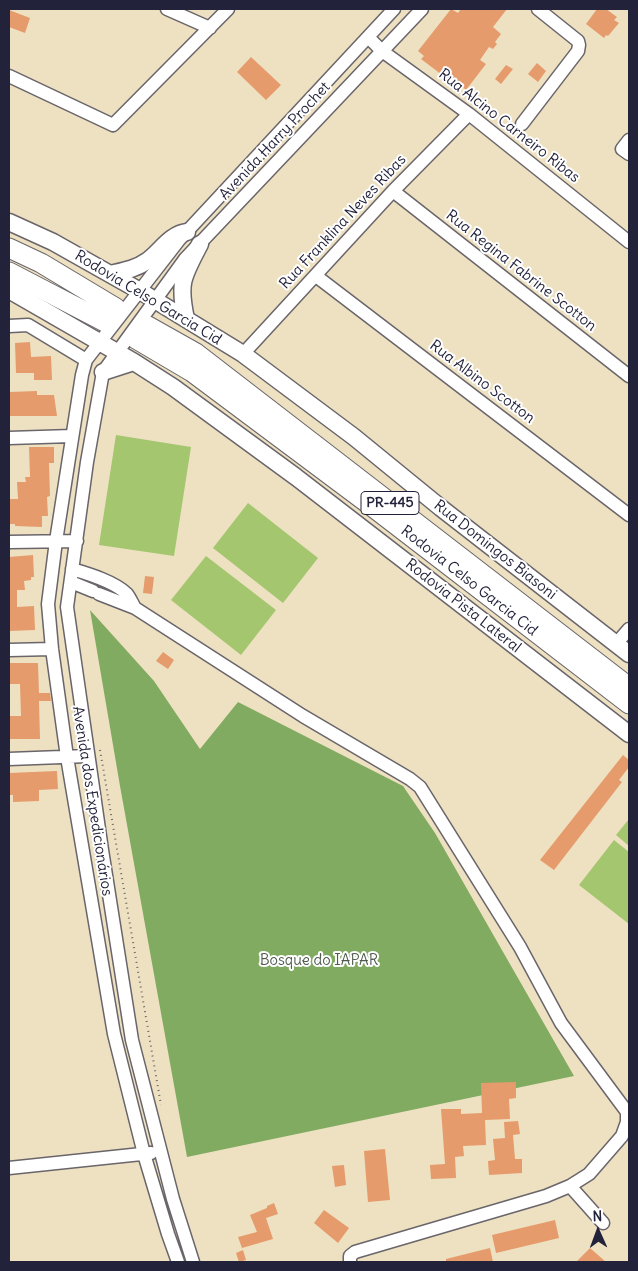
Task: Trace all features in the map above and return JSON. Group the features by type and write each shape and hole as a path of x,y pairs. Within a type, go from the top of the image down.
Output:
{"highway":[{"name":"Rodovia Celso Garcia Cid","path":"9,248 41,263 112,315 9,272"},
{"name":"Rodovia Celso Garcia Cid","path":"629,687 196,353 142,332 629,704"}],"main road":[{"name":"Rodovia Celso Garcia Cid","path":"9,222 53,242 140,290 243,354"},
{"path":"110,274 132,269 146,261 177,235 187,232"},
{"path":"186,319 181,296 184,275 200,244"},
{"path":"9,290 134,362"},
{"name":"Rua Domingos Biasoni","path":"243,354 354,437 441,508 629,654"},
{"path":"103,372 134,362"},
{"name":"Rodovia Pista Lateral","path":"134,362 173,387 296,477 629,734"}],"street":[{"path":"167,9 210,28"},
{"path":"9,76 114,125 228,9"},
{"name":"Avenida Harry Prochet","path":"100,342 187,232 394,9"},
{"name":"Avenida Harry Prochet","path":"117,352 170,278 200,244 422,9"},
{"path":"522,124 578,51 579,45 578,40 538,9"},
{"name":"Rua Alcino Carneiro Ribas","path":"368,37 382,51 470,114 629,242"},
{"name":"Rua Franklina Neves Ribas","path":"243,354 393,190 470,114"},
{"path":"629,140 622,149 629,154"},
{"name":"Rua Regina Fabrine Scotton","path":"393,190 629,376"},
{"path":"187,232 200,244"},
{"name":"Rua Albino Scotton","path":"316,276 629,515"},
{"path":"9,317 28,325 86,360"},
{"path":"9,326 28,325"},
{"name":"Avenida dos Expedicionários","path":"100,342 86,360 82,375 48,604 52,649 67,757 114,1034 144,1154 168,1234 174,1261"},
{"name":"Avenida dos Expedicionários","path":"117,352 103,372 87,462 67,607 132,1040 173,1199 193,1262"},
{"path":"9,438 72,436"},
{"path":"9,542 77,541"},
{"path":"72,576 96,592 135,608 303,716 410,779 420,787 520,947 561,1023 627,1112 627,1122 622,1136 589,1174 570,1186 546,1196 355,1252 350,1256 350,1262"},
{"path":"72,576 108,582 119,587 128,595 135,608"},
{"path":"616,644 629,629"},
{"path":"9,650 52,649"},
{"path":"9,759 88,756"},
{"path":"9,1168 161,1151"},
{"path":"570,1186 603,1223"}],"path":[{"path":"99,745 161,1106"}],"green space":[{"path":"116,435 191,447 174,556 99,545"},
{"path":"248,503 318,558 283,603 213,548"},
{"path":"206,556 276,610 241,655 171,600"},
{"name":"Bosque do IAPAR","path":"90,610 154,681 200,749 238,702 403,786 435,833 574,1076 187,1157"},
{"path":"629,819 629,846 616,835"},
{"path":"614,840 629,852 629,924 579,885"}],"building":[{"path":"451,9 458,13 461,9 507,9 493,27 501,34 495,42 497,44 493,49 489,47 480,60 486,64 466,90 460,85 458,87 421,59 424,56 418,51"},
{"path":"597,9 606,9 617,17 614,20 619,23 604,38 586,24"},
{"path":"9,10 30,18 25,33 9,27"},
{"path":"251,57 281,85 266,100 237,72"},
{"path":"537,63 546,71 538,82 528,74"},
{"path":"506,65 513,69 501,84 495,79"},
{"path":"30,342 31,357 51,356 52,380 34,380 34,373 16,373 15,343"},
{"path":"37,391 37,395 54,395 57,416 9,416 9,392"},
{"path":"29,447 54,447 54,463 49,463 50,496 47,497 48,516 42,516 42,527 9,524 9,499 18,499 17,482 26,482 25,477 30,477"},
{"path":"33,555 34,577 31,577 31,580 24,581 25,590 17,590 17,607 34,606 35,630 9,631 9,557"},
{"path":"145,576 154,577 152,594 143,593"},
{"path":"163,652 174,660 168,669 156,661"},
{"path":"9,663 38,663 39,693 50,693 51,701 39,701 40,739 9,739 9,716 21,716 20,684 9,684"},
{"path":"623,755 629,760 629,767 619,780 622,782 554,870 540,860"},
{"path":"57,771 58,789 39,790 39,801 13,802 13,795 9,795 9,773"},
{"path":"516,1082 516,1098 509,1099 510,1119 485,1120 486,1145 463,1146 464,1156 455,1157 456,1178 431,1179 430,1165 445,1164 441,1109 461,1109 461,1114 482,1113 481,1083"},
{"path":"518,1121 520,1134 513,1135 515,1159 522,1159 522,1173 489,1175 488,1161 495,1160 493,1139 505,1138 504,1122"},
{"path":"385,1149 390,1200 368,1202 364,1151"},
{"path":"344,1165 346,1185 335,1187 332,1166"},
{"path":"274,1203 278,1214 266,1218 273,1239 242,1248 238,1237 257,1232 250,1215"},
{"path":"324,1210 349,1228 338,1243 314,1223"},
{"path":"555,1220 559,1238 496,1253 492,1235"},
{"path":"490,1248 493,1262 446,1262 446,1259"},
{"path":"590,1248 606,1262 576,1262"},
{"path":"243,1250 246,1260 239,1262 236,1253"}]}
